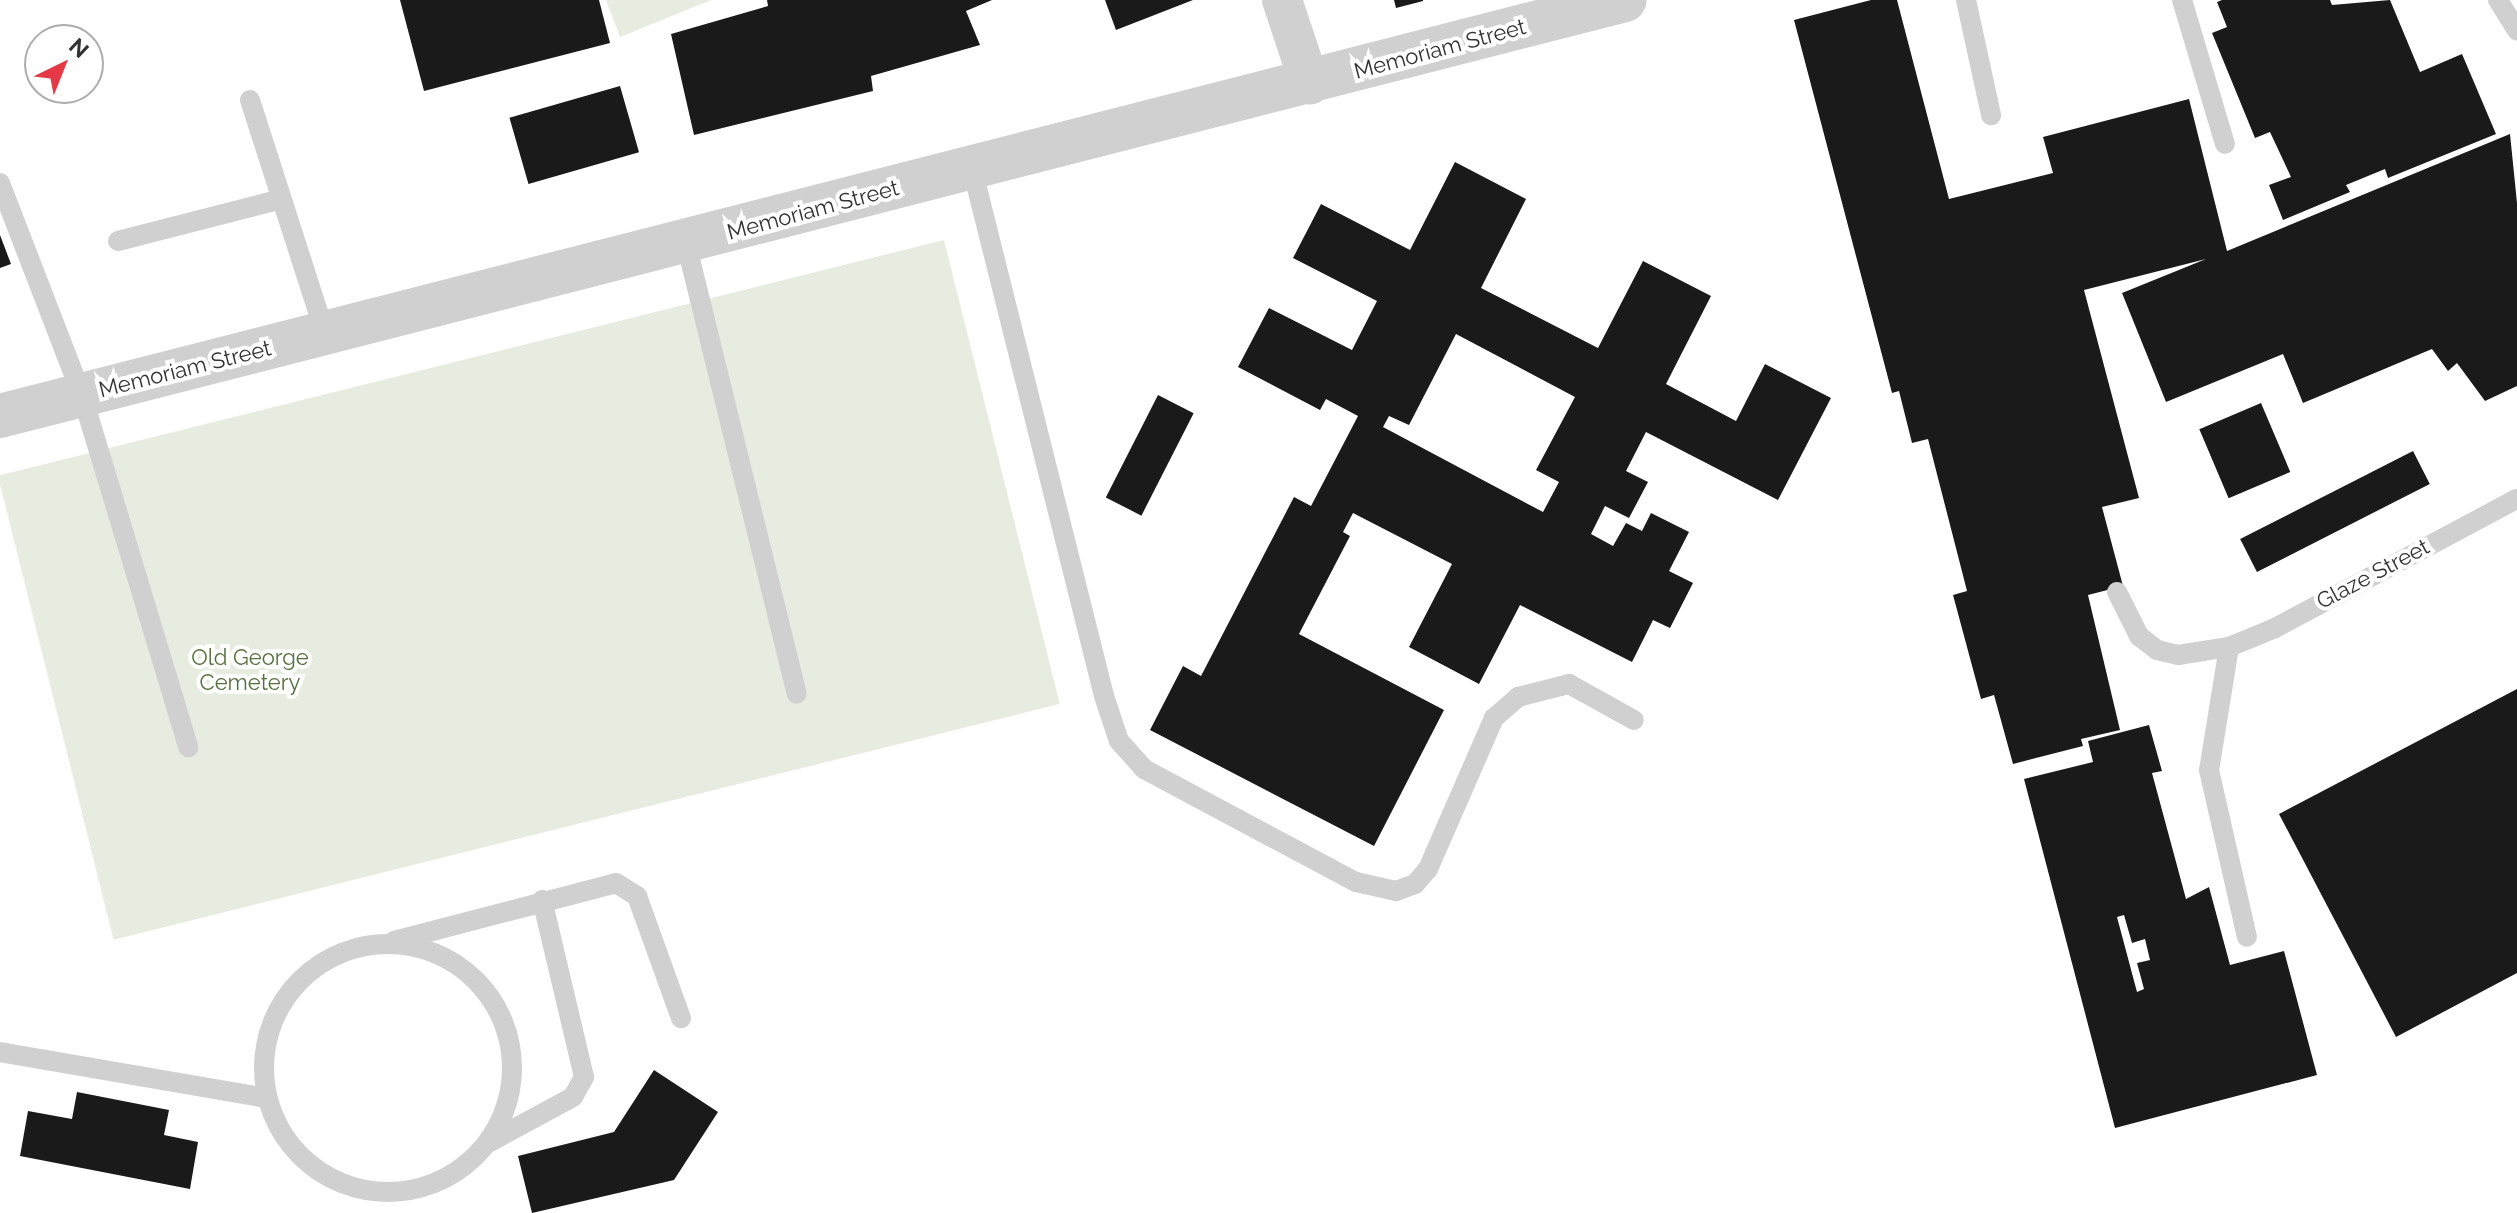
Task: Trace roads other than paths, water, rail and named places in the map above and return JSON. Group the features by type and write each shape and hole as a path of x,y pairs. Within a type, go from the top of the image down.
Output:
{"street":[{"path":"1282,0 1310,84"},
{"name":"Memoriam Street","path":"0,416 1310,84 1611,2"}],"lane":[{"path":"1966,0 1991,115"},
{"path":"2182,0 2225,144"},
{"path":"2498,0 2517,30"},
{"path":"250,100 325,334"},
{"path":"972,168 1104,696 1119,741 1144,769 1356,882 1396,891 1415,884 1428,869 1494,718 1518,697 1569,684 1634,720"},
{"path":"0,183 82,395 188,747"},
{"path":"118,241 282,199"},
{"path":"686,243 797,694"},
{"name":"Glaze Street","path":"2117,592 2139,636 2157,650 2178,655 2229,647 2275,628 2517,499"},
{"path":"2229,647 2209,770 2247,937"},
{"path":"384,943 439,954 483,988 499,1011 513,1065 502,1119 487,1143 468,1164 419,1189 363,1190 336,1181 292,1148 267,1098 265,1043 288,992 330,956 598,885 628,888 637,896 681,1018"},
{"path":"487,1143 573,1097 584,1077 542,900"},
{"path":"0,1052 267,1098"}],"park label":[{"name":"Old George Cemetery","path":"250,670"}]}
